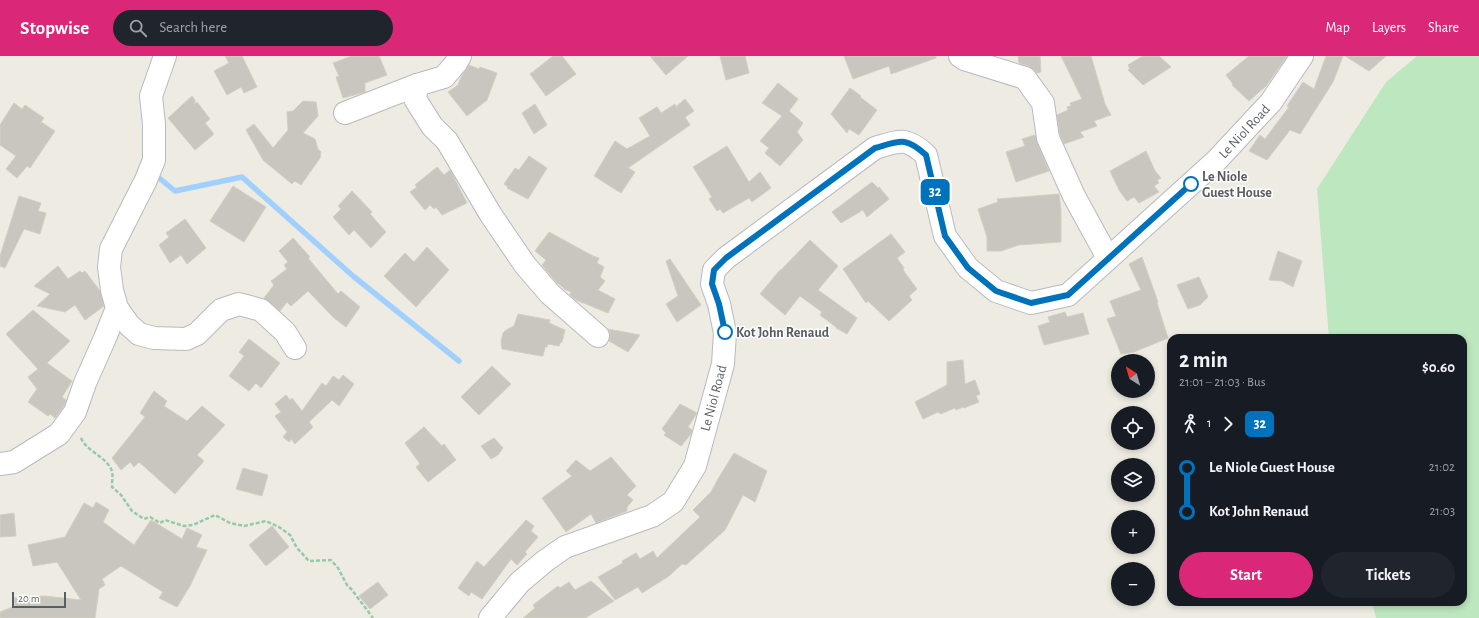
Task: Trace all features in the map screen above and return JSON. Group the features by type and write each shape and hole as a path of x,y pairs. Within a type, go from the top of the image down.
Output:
{"street":[{"path":"165,56 151,96 154,124 154,160 146,180 111,249 109,267 112,290 117,308 129,325 139,334 154,338 186,339 197,334 221,310 239,304 261,310 285,332 295,348"},
{"path":"345,113 417,85 444,77 456,64 460,56"},
{"path":"960,56 964,59 1025,78 1043,103 1048,138 1074,196 1108,258"},
{"name":"Le Niol Road","path":"490,618 520,582 565,546 652,516 673,502 695,466 723,364 725,332 719,304 712,284 714,270 726,258 875,148 900,141 915,145 926,155 945,236 968,268 996,291 1031,303 1068,295 1216,161 1271,102 1302,56"},
{"path":"417,85 415,99 432,126 447,141 491,215 525,264 550,294 598,336"},
{"path":"0,464 14,462 59,434 75,412 85,383 117,308"}],"path":[{"path":"75,412 76,425 84,446 103,460 112,471 112,487 121,495 132,511 144,519 150,517 160,523 164,520 184,526 193,525 215,514 230,523 244,526 266,521 279,527 290,535 297,548 309,561 331,560 338,568 347,585 373,618"}],"green space":[{"path":"1417,56 1479,56 1479,618 1376,618 1373,606 1467,606 1467,334 1329,334 1317,189 1386,82"}],"building":[{"path":"225,56 242,56 257,87 244,93 241,87 227,95 214,71 229,63"},
{"path":"352,56 379,56 387,75 365,83 365,92 343,98 336,77 339,76 333,63"},
{"path":"553,56 562,56 576,74 546,96 530,74"},
{"path":"650,56 688,56 666,75"},
{"path":"720,56 745,56 749,73 726,80"},
{"path":"844,56 936,56 936,58 891,74 889,66 853,79"},
{"path":"1018,56 1040,56 1041,72 1037,73 1029,66 1019,63"},
{"path":"1061,56 1091,56 1105,104 1111,115 1094,121 1097,126 1080,132 1084,137 1064,144 1060,134 1057,115 1068,110 1067,107 1071,106 1070,103 1082,99"},
{"path":"1143,56 1159,56 1171,67 1143,85 1128,70 1130,69 1128,65"},
{"path":"1249,56 1287,56 1266,86 1249,101 1232,85 1233,84 1226,75"},
{"path":"1326,56 1343,56 1333,82 1300,134 1290,130 1267,160 1249,151 1260,135 1265,139 1289,107 1287,106 1303,82 1314,89"},
{"path":"1345,56 1386,56 1369,71"},
{"path":"469,65 497,73 487,100 467,116 448,92 458,85 461,77"},
{"path":"778,83 798,99 789,111 803,123 797,132 803,140 780,166 765,153 769,148 760,141 782,116 762,103"},
{"path":"850,88 877,110 859,135 849,129 847,133 831,114"},
{"path":"192,96 195,100 195,104 197,102 210,119 205,123 214,134 195,150 168,118"},
{"path":"685,99 694,111 685,117 690,125 628,168 635,172 621,193 594,176 615,141 627,149 650,136 639,118 657,107 661,113 675,104 676,107"},
{"path":"303,101 316,102 318,116 303,133 315,139 318,149 321,152 320,158 301,185 295,181 292,184 263,160 246,130 254,124 273,148 288,130 287,112 293,111"},
{"path":"14,103 22,109 25,105 44,118 41,122 55,131 30,168 27,166 17,178 6,169 16,156 0,145 0,125"},
{"path":"535,104 547,125 534,134 522,113"},
{"path":"1035,135 1049,171 1016,182 1006,152 1025,146 1022,139"},
{"path":"727,146 749,182 760,172 771,188 752,202 749,198 723,213 720,209 717,211 709,199 712,197 693,167"},
{"path":"1146,151 1155,171 1161,178 1157,180 1159,183 1154,186 1159,192 1139,203 1134,197 1127,201 1119,190 1110,171"},
{"path":"529,156 547,168 528,199 507,188 508,187 504,184 515,168 519,170"},
{"path":"437,167 444,175 450,170 467,203 442,215 436,207 434,209 430,205 425,210 410,192 417,187 415,185"},
{"path":"872,182 878,188 879,187 889,199 867,217 863,210 841,223 832,212"},
{"path":"233,186 266,207 244,242 210,221"},
{"path":"352,191 372,212 370,214 386,232 371,248 354,230 349,235 333,217 341,209 338,206"},
{"path":"1059,194 1061,210 1061,242 1019,245 1001,251 987,251 987,237 978,209 998,202 997,199"},
{"path":"19,196 41,203 38,211 46,213 40,234 24,229 5,268 0,266 0,256"},
{"path":"185,219 206,248 187,264 181,255 170,263 159,245 169,237 166,233"},
{"path":"549,232 599,258 597,263 604,267 600,277 605,281 598,290 615,299 608,313 576,300 570,295 571,292 564,289 557,283 542,265 546,260 535,251"},
{"path":"891,234 905,252 897,258 904,268 903,270 917,289 909,296 912,300 889,321 868,301 866,303 843,269"},
{"path":"293,238 310,257 308,258 338,294 341,291 360,307 346,327 334,318 308,291 291,306 287,302 280,311 264,298 274,285 271,281 287,269 284,265 288,262 279,251"},
{"path":"810,240 838,266 818,290 857,318 847,334 836,328 820,315 822,312 800,296 785,315 760,294 780,270"},
{"path":"427,247 449,270 416,307 384,276 405,253 414,262"},
{"path":"1278,251 1302,261 1293,287 1282,281 1269,280"},
{"path":"1142,257 1158,302 1157,303 1167,338 1134,352 1121,354 1107,319 1116,316 1110,301 1141,290 1129,264"},
{"path":"670,259 701,305 677,322 666,304 678,296 666,261"},
{"path":"58,266 68,279 80,271 82,273 85,271 100,291 104,306 85,320 75,305 65,312 37,306 50,294 34,286"},
{"path":"1199,277 1208,297 1200,305 1188,309 1177,285"},
{"path":"33,310 70,341 47,363 72,381 62,397 66,400 64,406 55,418 50,414 48,416 28,402 37,389 28,377 38,369 6,334"},
{"path":"1065,312 1067,317 1083,313 1089,334 1044,345 1038,326 1050,322 1048,317"},
{"path":"518,314 550,320 549,323 565,330 562,342 559,346 548,344 547,347 545,347 543,356 502,349 501,342 503,333 514,326"},
{"path":"608,329 640,335 628,352 609,341 610,332"},
{"path":"249,339 280,363 261,388 256,383 249,391 229,376 244,356 239,352"},
{"path":"963,360 965,384 975,380 980,394 976,396 979,402 956,410 955,408 941,414 938,412 923,419 915,402 947,385 947,362"},
{"path":"492,366 511,384 479,415 461,397"},
{"path":"343,375 354,384 339,406 332,400 309,422 313,427 295,444 291,439 289,442 283,437 287,432 275,416 281,412 275,404 286,395 290,400 292,398 302,411 322,383 326,386 333,376 339,380"},
{"path":"154,391 167,401 164,406 187,421 202,406 225,425 197,455 204,461 175,494 139,462 134,467 130,462 121,470 112,458 145,417 140,413"},
{"path":"680,404 697,413 688,427 692,430 691,434 681,446 664,435 666,433 662,429"},
{"path":"424,427 442,446 444,444 456,460 428,482 416,467 420,464 405,443"},
{"path":"494,438 503,448 498,455 491,459 481,446"},
{"path":"734,453 767,471 755,502 743,495 725,530 686,565 682,564 669,576 642,593 638,587 615,600 598,577 623,563 622,561 636,553 640,559 653,551 657,558 700,517 693,510 711,492"},
{"path":"611,457 636,486 627,495 633,500 627,507 627,511 596,523 591,514 566,532 542,498 572,476 566,471 576,460 590,471"},
{"path":"243,468 268,475 262,496 236,489"},
{"path":"96,502 109,510 103,522 134,545 151,520 182,539 187,528 202,535 196,547 207,550 190,586 177,607 159,598 163,592 121,566 102,579 105,585 99,589 95,618 0,618 0,612 15,606 14,598 45,596 81,600 57,562 33,566 28,545 65,537 84,503 93,508"},
{"path":"14,513 16,536 0,537 0,515"},
{"path":"526,520 534,526 531,531 538,537 525,552 527,554 517,565 511,559 482,599 471,592 469,596 458,588 477,561 484,567"},
{"path":"272,526 289,547 266,566 249,545"},
{"path":"591,581 614,601 585,618 523,618 535,608 533,605 558,586 560,588 569,582 575,590"},
{"path":"378,582 388,595 370,609 359,596"}],"waterway":[{"path":"158,177 175,191 242,177 353,276 459,361"}],"bus line":[{"name":"32","path":"725,332 719,304 712,284 714,270 726,258 875,148 900,141 915,145 926,155 945,236 968,268 996,291 1031,303 1068,295 1191,184"}],"place":[{"name":"Le Niole Guest House","path":"1191,184"},
{"name":"Kot John Renaud","path":"725,332"}]}
